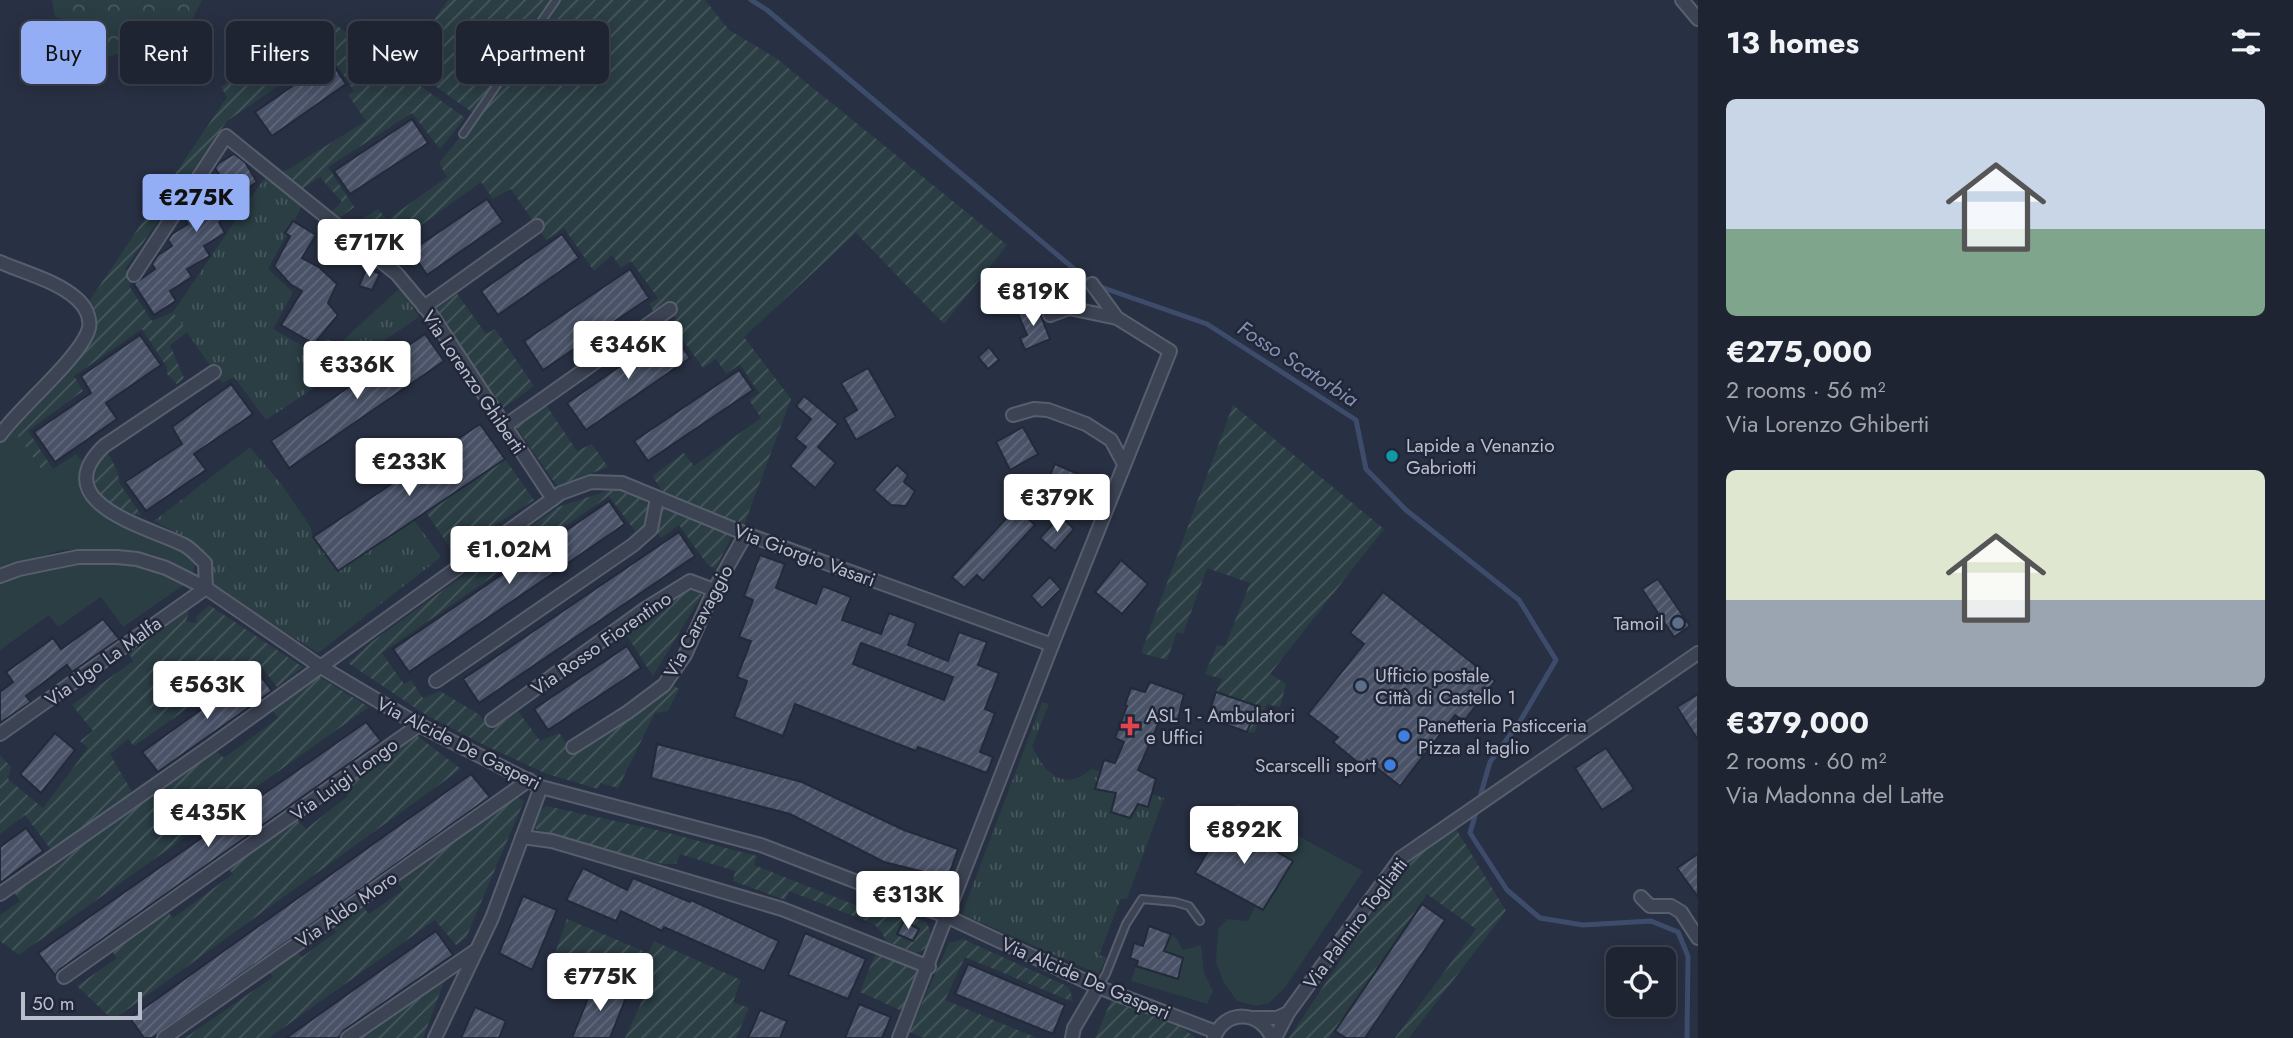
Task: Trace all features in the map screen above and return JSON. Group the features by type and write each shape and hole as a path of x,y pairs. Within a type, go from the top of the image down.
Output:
{"street":[{"path":"1682,0 1698,19"},
{"name":"Via Lorenzo Ghiberti","path":"134,275 226,136 397,274 424,307 553,499"},
{"path":"424,307 537,226"},
{"path":"0,262 61,288 79,300 88,313 89,327 66,362 0,435"},
{"path":"1092,284 1117,318"},
{"path":"904,1037 1052,645 1170,351 1117,318 1069,308 1050,315"},
{"path":"505,426 670,309"},
{"path":"205,587 205,563 187,547 118,518 93,498 86,478 91,460 104,446 214,372"},
{"path":"1013,415 1034,409 1048,410 1086,424 1111,440 1124,464"},
{"name":"Via Giorgio Vasari","path":"0,894 561,493 591,482 622,483 746,534 1052,645"},
{"path":"436,681 633,545 651,529 657,498"},
{"name":"Via Caravaggio","path":"573,747 664,685 685,655 714,590 746,534"},
{"name":"Via Alcide De Gasperi","path":"0,576 48,562 78,557 137,559 166,568 205,587 321,667 419,725 541,787 751,842 948,917 1098,987 1215,1035"},
{"name":"Via Rosso Fiorentino","path":"492,720 645,609 690,581 714,590"},
{"name":"Via Ugo La Malfa","path":"0,734 205,587"},
{"name":"Via Palmiro Togliatti","path":"1273,1038 1288,1013 1401,858 1698,653"},
{"name":"Via Luigi Longo","path":"64,977 419,725"},
{"name":"Via Aldo Moro","path":"164,1038 529,780"},
{"path":"435,1038 492,918 541,787"},
{"path":"522,837 552,841 782,909 929,967"},
{"path":"1641,897 1650,906 1671,906 1681,912 1698,938"},
{"path":"348,1038 477,950"},
{"path":"1072,1038 1074,1028 1098,987"},
{"path":"1215,1035 1225,1021 1234,1017 1277,1018 1288,1013"},
{"path":"1254,1018 1267,1028 1273,1038"}],"lane":[{"path":"463,134 556,0"},
{"path":"1098,987 1107,974 1126,924 1142,899 1189,906 1200,921"}],"green space":[{"path":"52,0 202,0 192,21 120,21 120,53 106,57 106,21 68,21 55,17"},
{"path":"448,0 705,0 729,30 776,58 1007,245 944,324 856,233 744,337 791,399 744,525 663,492 652,476 684,453 694,466 761,418 749,400 759,393 740,364 726,374 716,359 703,368 671,323 676,319 670,310 657,318 649,304 658,298 631,261 621,268 612,255 594,271 564,228 546,240 511,189 493,199 481,182 388,249 364,232 362,219 378,209 387,220 447,177 439,163 477,116 432,84 442,84 442,21 433,21"},
{"path":"334,24 348,34 348,82 334,61"},
{"path":"226,83 281,84 227,121 125,269 134,275 129,286 152,321 173,312 188,332 170,345 184,378 177,384 167,374 167,367 142,329 74,376 83,391 28,431 53,469 45,474 11,427 77,357 96,330 97,316 88,303 227,97 221,87"},
{"path":"349,84 418,84 465,118 440,149 412,113 328,167 354,207 338,219 331,213 342,202 320,177 302,189 282,173 366,121 348,95 354,91"},
{"path":"266,176 302,206 268,269 293,292 273,329 314,352 326,339 339,344 400,288 419,317 266,420 234,377 222,383 173,312"},
{"path":"452,287 486,334 495,329 534,386 502,409 432,302"},
{"path":"542,399 577,451 592,444 608,467 557,486 512,421"},
{"path":"1233,405 1384,529 1270,674 1286,684 1280,707 1267,704 1254,733 1247,732 1257,706 1216,692 1222,679 1205,674 1217,645 1225,646 1250,583 1207,568 1183,634 1177,632 1167,660 1141,653"},
{"path":"11,427 45,474 76,454 84,462 79,477 91,504 123,527 185,553 195,563 193,573 152,555 112,549 62,550 0,568 0,441"},
{"path":"104,446 117,470 120,484 142,516 110,504 94,486 95,466"},
{"path":"250,447 282,485 310,526 313,537 338,570 414,520 441,557 318,653 212,585 209,560 192,541 154,521"},
{"path":"505,459 534,500 453,552 426,512"},
{"path":"613,489 640,498 649,505 646,525 635,531 609,496 382,653 404,684 411,680 423,698 440,691 480,715 491,730 518,711 540,741 559,733 573,753 673,685 679,689 668,711 655,713 618,788 600,783 598,789 547,774 486,746 426,715 348,663 373,641 558,507"},
{"path":"662,508 732,536 715,569 707,564 679,525 661,538 657,532"},
{"path":"107,563 151,568 184,585 123,627 101,597 58,627 49,615 0,650 0,582 48,566"},
{"path":"690,588 702,595 653,676 626,634"},
{"path":"181,605 189,612 186,621 196,623 197,616 209,605 303,667 277,687 256,660 134,746 128,739 110,754 136,799 211,746 224,758 278,718 269,705 313,673 369,707 19,955 0,941 0,915 20,901 10,887 55,855 25,815 0,834 0,755 11,767 8,779 43,808 88,748 80,741 93,731 72,705 133,661 125,645"},
{"path":"1042,702 1049,704 1032,746 1043,764 1056,777 1072,779 1091,769 1100,771 1095,789 1118,786 1111,812 1130,818 1138,804 1149,807 1152,794 1164,798 1127,899 1121,898 1099,955 1107,958 1098,974 962,914"},
{"path":"411,731 461,769 113,1020 77,986 117,958 108,946 163,907 173,918 233,874 225,864 293,816 306,829 348,796 340,782"},
{"path":"511,793 524,801 466,938 456,945 435,920 269,1038 185,1038 273,977 265,966 293,947 302,957 336,932 329,921 357,901 369,914 403,890 393,876"},
{"path":"1237,803 1363,871 1286,986 1269,1003 1256,1006 1237,1001 1223,981 1216,962 1218,929 1227,919 1248,921 1255,906 1263,910 1293,861 1225,822"},
{"path":"546,806 653,829 757,856 754,865 883,916 887,908 926,922 930,940 925,948 916,953 886,941 874,924 789,891 785,900 733,881 735,871 680,854 676,864 663,864 553,837 534,827 536,817","holes":["904,921 919,929 913,941 898,934"]},
{"path":"1455,827 1506,911 1409,1038 1395,1038 1476,929 1427,894 1329,1038 1289,1038 1408,859"},
{"path":"567,919 648,953 654,941 741,980 733,1002 749,1008 736,1038 625,1038 645,994 553,959"},
{"path":"1171,934 1183,950 1201,945 1204,973 1213,991 1207,1004 1131,981 1136,966 1178,979 1183,958 1164,951"},
{"path":"963,939 1069,987 1073,1002 965,957 945,1000 1037,1038 924,1038 909,1032 949,943"},
{"path":"878,947 922,965 902,1011 860,992"},
{"path":"449,969 423,1038 348,1038"},
{"path":"1113,997 1173,1021 1196,1038 1095,1038"}],"building":[{"path":"334,66 346,84 272,136 255,112 295,84 334,84"},
{"path":"412,119 428,143 350,194 334,171"},
{"path":"234,154 245,162 257,182 234,197 241,209 219,222 225,233 204,246 210,256 187,269 192,277 170,291 176,301 154,315 134,284 155,269 152,264 158,255 172,246 168,240 172,234 188,224 183,216 188,209 204,199 199,192 203,186 220,176 215,168"},
{"path":"487,199 503,222 427,275 411,251"},
{"path":"293,221 316,235 302,258 319,267 337,284 328,303 338,315 314,344 281,325 302,291 290,284 274,266 290,236 285,233"},
{"path":"562,234 579,258 498,315 481,291"},
{"path":"367,268 380,274 372,290 359,286"},
{"path":"630,269 649,298 543,370 524,341"},
{"path":"1037,306 1050,339 1025,350 1020,338 1027,335 1018,314"},
{"path":"671,331 690,358 586,430 567,403"},
{"path":"425,334 444,361 289,468 271,441"},
{"path":"140,335 161,365 106,403 117,419 55,462 34,432 91,393 81,376"},
{"path":"989,347 999,360 988,369 978,357"},
{"path":"868,368 896,417 856,440 844,418 857,410 841,383"},
{"path":"739,370 753,390 648,461 634,441"},
{"path":"231,384 253,414 194,454 206,470 146,511 125,482 182,444 172,427"},
{"path":"804,396 838,424 818,447 836,463 815,488 790,466 806,447 795,438 811,419 796,406"},
{"path":"480,424 505,459 338,571 313,537"},
{"path":"1023,427 1038,454 1010,470 996,442"},
{"path":"1055,464 1078,474 1065,503 1042,493"},
{"path":"897,465 908,475 904,482 915,491 906,506 891,505 874,490"},
{"path":"609,501 625,524 409,672 393,649"},
{"path":"1016,508 1035,525 983,581 977,575 964,588 952,577"},
{"path":"1060,516 1074,529 1055,551 1040,538"},
{"path":"679,532 695,556 479,703 463,679"},
{"path":"760,555 785,564 776,588 816,604 823,586 851,597 842,620 881,634 889,613 916,623 908,645 948,661 959,632 987,642 978,665 999,673 985,709 995,713 980,752 993,757 987,773 918,747 916,751 795,704 783,736 734,717 747,681 737,677 751,641 739,637 753,600 744,596","holes":["861,643 953,677 944,700 853,664"]},
{"path":"1121,560 1148,584 1122,614 1095,592"},
{"path":"1050,577 1061,589 1042,608 1031,596"},
{"path":"1658,579 1690,626 1674,637 1642,589"},
{"path":"1383,592 1495,681 1464,721 1455,715 1400,786 1367,760 1362,766 1333,742 1338,737 1308,714 1364,644 1350,633"},
{"path":"103,619 119,639 72,672 67,665 26,696 31,702 0,723 0,692 13,682 6,672 53,638 61,649"},
{"path":"627,646 641,668 548,730 534,709"},
{"path":"256,670 272,691 158,772 142,752"},
{"path":"1150,682 1184,694 1177,723 1161,718 1138,770 1156,779 1148,807 1138,804 1130,818 1111,812 1116,793 1095,789 1104,760 1115,763 1124,742 1115,738 1131,688 1145,692"},
{"path":"1216,692 1257,706 1247,732 1207,718"},
{"path":"1698,694 1698,740 1677,707"},
{"path":"366,722 381,741 55,975 38,953"},
{"path":"55,733 75,750 41,793 20,774"},
{"path":"657,744 802,782 904,830 958,849 948,878 884,862 790,814 651,778"},
{"path":"1606,748 1634,789 1602,810 1575,768"},
{"path":"471,774 490,797 152,1038 144,1038 130,1018"},
{"path":"1225,822 1293,861 1263,910 1195,873"},
{"path":"26,828 43,851 0,883 0,847"},
{"path":"1698,854 1698,897 1677,868"},
{"path":"583,868 627,890 633,878 690,902 691,900 779,941 764,971 664,927 662,931 621,911 616,921 566,900"},
{"path":"523,896 557,910 532,970 499,953"},
{"path":"1422,904 1445,920 1365,1038 1346,1038 1335,1031"},
{"path":"904,921 919,929 913,941 897,934"},
{"path":"1149,926 1171,934 1164,951 1183,958 1178,979 1136,966 1138,961 1130,958 1134,943 1143,946"},
{"path":"436,931 453,955 343,1031 340,1036 286,1038"},
{"path":"805,933 866,959 848,999 788,975"},
{"path":"968,964 1065,1005 1053,1034 955,994"},
{"path":"595,981 627,995 610,1038 572,1038"},
{"path":"859,1004 891,1017 882,1038 845,1038"},
{"path":"475,1007 506,1021 499,1038 461,1038"},
{"path":"760,1010 787,1021 780,1038 748,1038"}],"waterway":[{"name":"Fosso Scatorbia","path":"751,0 767,10 1092,284 1207,324 1356,420 1366,469 1406,510 1519,600 1556,660 1519,723 1490,762 1479,800"},
{"name":"Fosso Scatorbia","path":"1477,809 1470,833 1507,890 1540,918 1583,925 1651,921 1678,932 1688,956 1687,1038"}],"place":[{"name":"Lapide a Venanzio Gabriotti","path":"1392,456"},
{"name":"Tamoil","path":"1678,623"},
{"name":"Ufficio postale Città di Castello 1","path":"1361,686"},
{"name":"ASL 1 - Ambulatori e Uffici","path":"1130,726"},
{"name":"Panetteria Pasticceria Pizza al taglio","path":"1404,736"},
{"name":"Scarscelli sport","path":"1390,765"}]}
